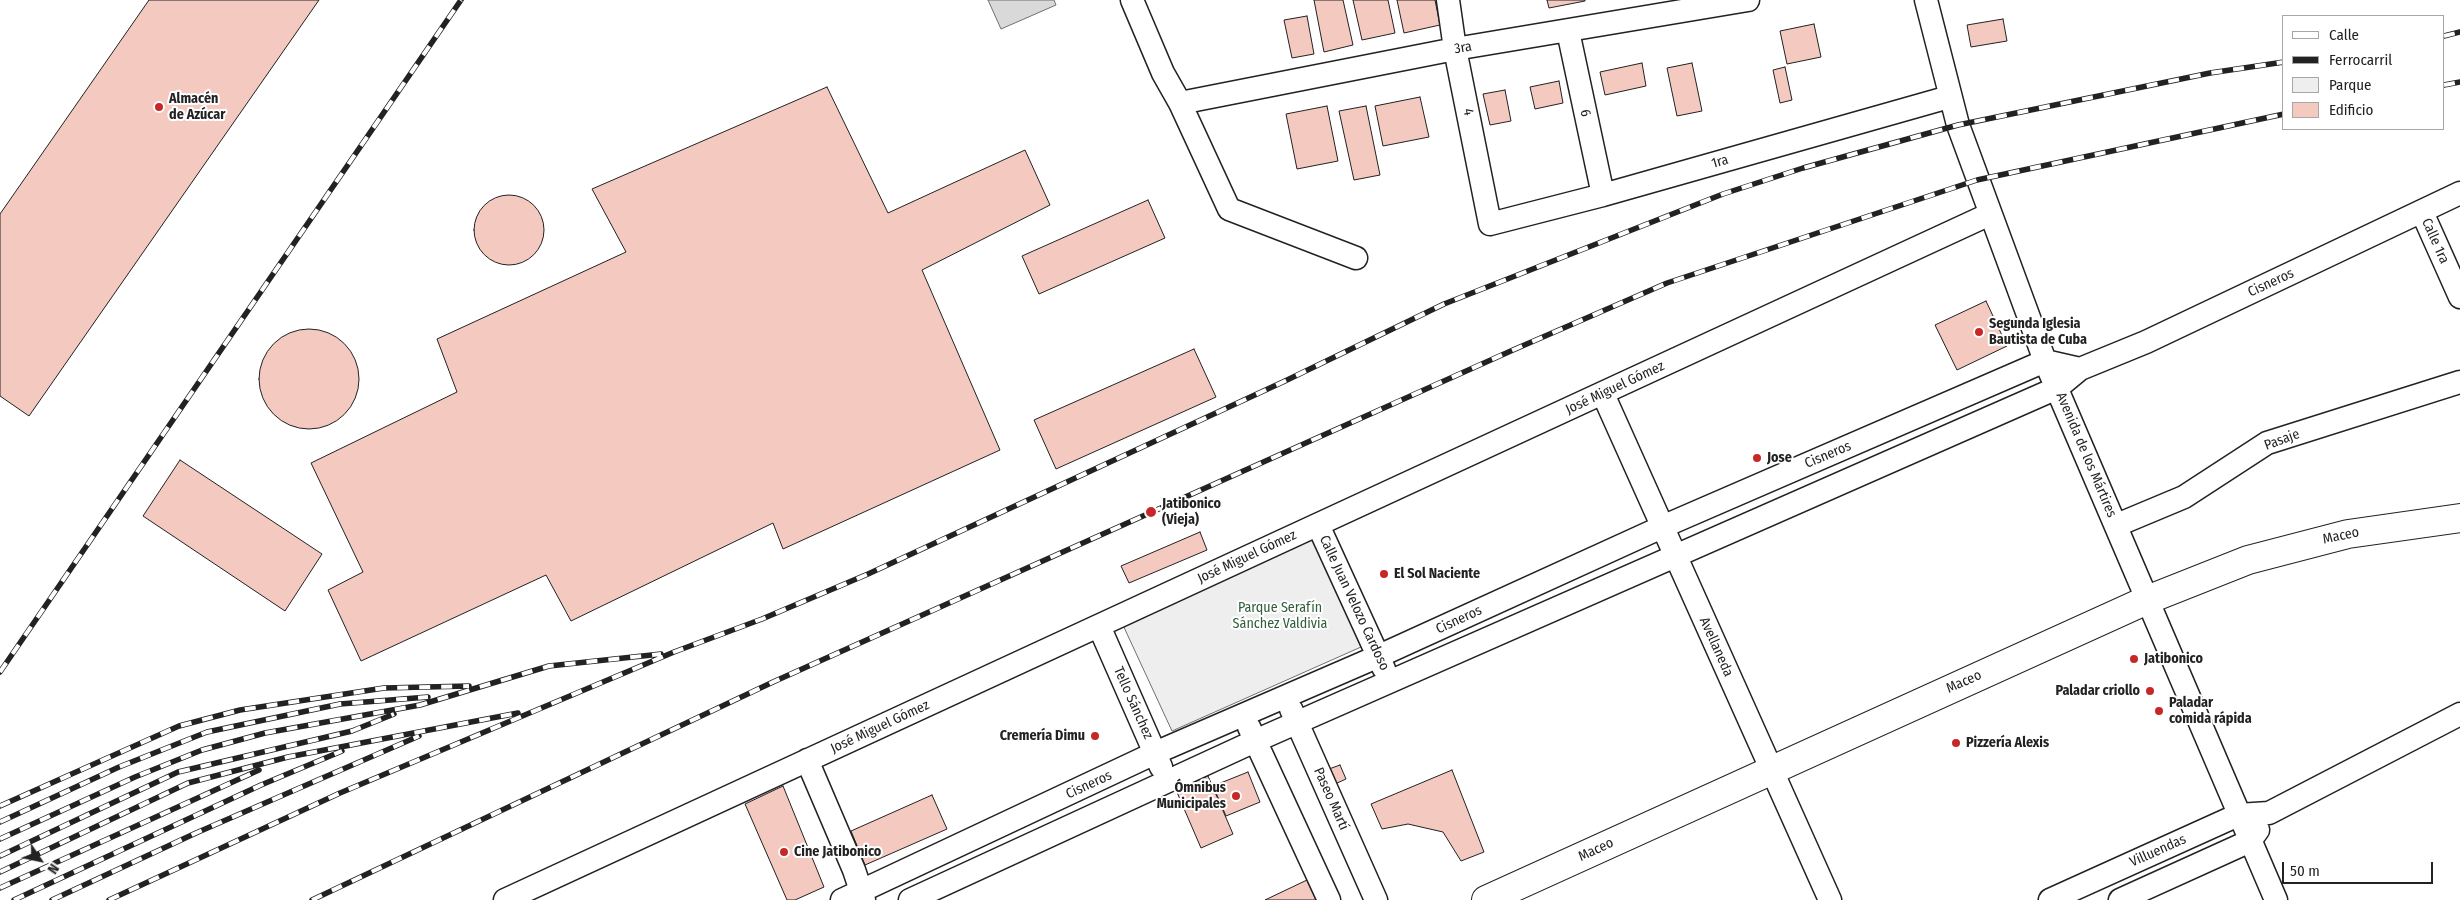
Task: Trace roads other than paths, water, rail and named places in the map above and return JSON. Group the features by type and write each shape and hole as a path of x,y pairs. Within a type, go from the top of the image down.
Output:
{"highway":[{"name":"Maceo","path":"1486,900 1771,769 2147,600 2248,560 2348,534 2460,518"}],"street":[{"path":"1132,0 1163,73 1180,103 1229,209 1356,258"},
{"name":"4","path":"1448,0 1455,48 1490,224"},
{"name":"3ra","path":"1180,103 1455,48 1748,0"},
{"name":"Avenida de los Mártires","path":"1926,0 1949,97 2044,361 2117,525 2238,815 2276,900"},
{"name":"6","path":"1568,31 1603,195"},
{"name":"1ra","path":"1490,224 1603,195 1949,97"},
{"name":"Cisneros","path":"910,900 1255,741 2057,388 2080,369 2146,342 2460,193"},
{"name":"Calle 1ra","path":"2422,212 2460,297"},
{"name":"José Miguel Gómez","path":"505,900 1990,214"},
{"path":"2044,361 2080,369"},
{"name":"Cisneros","path":"856,897 889,891 1155,753 1285,698 1662,527 2044,361"},
{"name":"Pasaje","path":"2117,525 2184,497 2267,443 2460,382"},
{"name":"Avellaneda","path":"1603,394 1830,900"},
{"name":"Calle Juan Velozo Cardoso","path":"1318,525 1390,682"},
{"name":"Tello Sánchez","path":"1099,626 1167,782"},
{"name":"Paseo Martí","path":"1285,698 1376,900"},
{"name":"Villuendas","path":"2050,900 2238,815 2269,813 2460,714"},
{"path":"1243,715 1329,900"},
{"path":"807,760 854,870 856,897"},
{"name":"Villuendas","path":"2120,900 2250,841 2269,813"}],"railway":[{"path":"0,672 461,0"},
{"path":"2445,36 2460,32"},
{"path":"109,900 340,793 674,652 762,619 868,574 1285,381 1444,304 1723,194 1803,168 1958,125 2210,73 2282,62"},
{"path":"2445,85 2460,82"},
{"path":"312,900 773,682 1513,350 1667,283 1977,180 2282,114"},
{"path":"0,839 135,777 202,750 265,733 420,705 549,666 661,654"},
{"path":"0,806 179,726 240,710 384,688 469,686"},
{"path":"0,822 119,767 207,732 340,704 428,697"},
{"path":"0,872 188,783 288,757 518,713"},
{"path":"0,856 178,772 352,731 394,714"},
{"path":"52,900 196,833 419,736"},
{"path":"14,900 261,785 342,751"},
{"path":"0,888 259,770"}],"place":[{"name":"Almacén de Azúcar","path":"159,107"},
{"name":"Segunda Iglesia Bautista de Cuba","path":"1979,332"},
{"name":"Jose","path":"1757,458"},
{"name":"Jatibonico (Vieja)","path":"1151,512"},
{"name":"El Sol Naciente","path":"1384,574"},
{"name":"Jatibonico","path":"2134,659"},
{"name":"Paladar criollo","path":"2150,691"},
{"name":"Paladar comida rápida","path":"2159,711"},
{"name":"Cremería Dimu","path":"1095,736"},
{"name":"Pizzería Alexis","path":"1956,743"},
{"name":"Ómnibus Municipales","path":"1236,796"},
{"name":"Cine Jatibonico","path":"784,852"}],"park label":[{"name":"Parque Serafín Sánchez Valdivia","path":"1280,616"}]}
